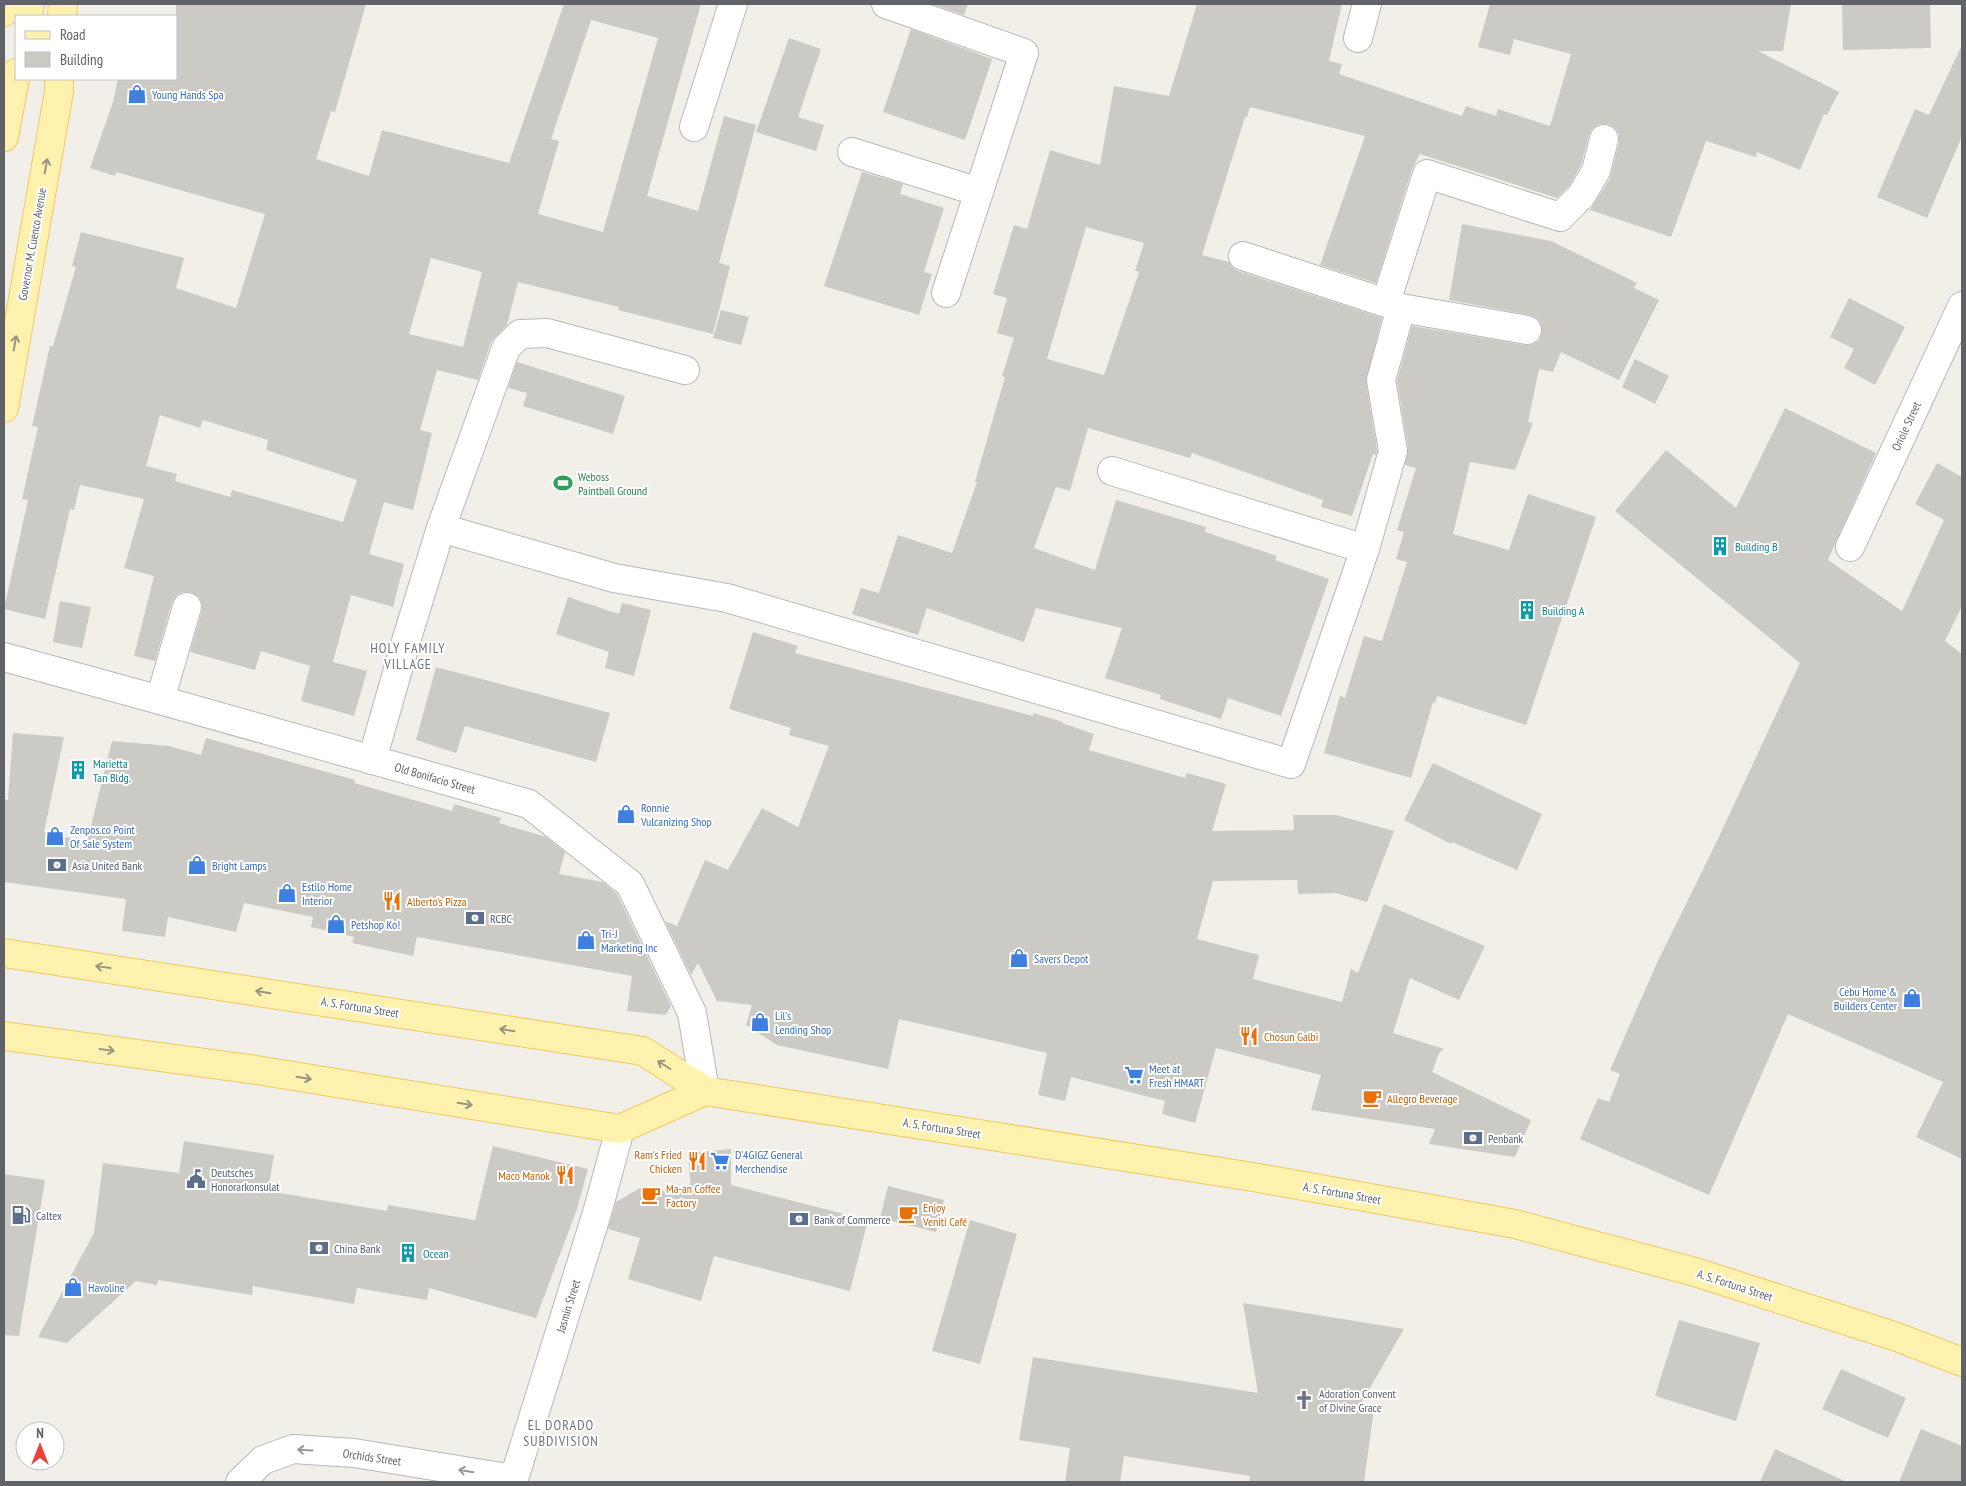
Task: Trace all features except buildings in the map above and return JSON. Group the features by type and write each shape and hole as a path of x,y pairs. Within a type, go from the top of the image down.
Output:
{"main road":[{"path":"4,12 6,4"},
{"path":"4,132 15,78"},
{"name":"Governor M. Cuenco Avenue","path":"4,408 59,91 59,80"},
{"name":"A. S. Fortuna Street","path":"4,953 643,1051 705,1091 1253,1177 1515,1224 1696,1272 1897,1337 1962,1362"},
{"path":"4,1036 256,1070 620,1129 705,1091"},
{"path":"4,1056 28,1049 58,1044"}],"street":[{"path":"694,126 733,4"},
{"path":"886,4 1024,52 946,293"},
{"path":"1358,38 1367,4"},
{"path":"441,528 614,578 727,598 1291,764 1365,549 1393,451 1381,380 1393,305 1427,174 1560,217 1581,196 1596,171 1604,139"},
{"path":"852,152 979,192"},
{"path":"1244,256 1393,305 1527,330"},
{"name":"Oriole Street","path":"1850,547 1962,306"},
{"path":"372,760 406,638 441,528 506,348 520,334 547,332 685,370"},
{"path":"1112,471 1365,549"},
{"path":"160,700 187,607"},
{"name":"Old Bonifacio Street","path":"4,657 529,804 630,884 692,1013 705,1091"},
{"name":"Jasmin Street","path":"514,1481 597,1212 620,1129"},
{"name":"Orchids Street","path":"240,1482 263,1460 293,1449 354,1453 514,1481"}],"place":[{"name":"Young Hands Spa","path":"137,94"},
{"name":"Weboss Paintball Ground","path":"563,483"},
{"name":"Building B","path":"1720,546"},
{"name":"Building A","path":"1527,610"},
{"name":"Marietta Tan Bldg.","path":"78,770"},
{"name":"Ronnie Vulcanizing Shop","path":"626,814"},
{"name":"Zenpos.co Point Of Sale System","path":"55,836"},
{"name":"Asia United Bank","path":"57,865"},
{"name":"Bright Lamps","path":"197,865"},
{"name":"Estilo Home Interior","path":"287,893"},
{"name":"Alberto's Pizza","path":"392,901"},
{"name":"RCBC","path":"475,918"},
{"name":"Petshop Ko!","path":"336,924"},
{"name":"Tri-J Marketing Inc","path":"586,940"},
{"name":"Savers Depot","path":"1019,958"},
{"name":"Cebu Home & Builders Center","path":"1912,998"},
{"name":"Lil's Lending Shop","path":"760,1022"},
{"name":"Chosun Galbi","path":"1249,1036"},
{"name":"Meet at Fresh HMART","path":"1134,1075"},
{"name":"Allegro Beverage","path":"1372,1098"},
{"name":"Penbank","path":"1473,1138"},
{"name":"Ram's Fried Chicken","path":"697,1161"},
{"name":"D'4GIGZ General Merchendise","path":"720,1161"},
{"name":"Maco Manok","path":"565,1175"},
{"name":"Deutsches Honorarkonsulat","path":"196,1179"},
{"name":"Ma-an Coffee Factory","path":"651,1195"},
{"name":"Enjoy Veniti Café","path":"908,1214"},
{"name":"Caltex","path":"21,1215"},
{"name":"Bank of Commerce","path":"799,1219"},
{"name":"China Bank","path":"319,1248"},
{"name":"Ocean","path":"408,1253"},
{"name":"Havoline","path":"73,1287"},
{"name":"Adoration Convent of Divine Grace","path":"1304,1400"}],"district":[{"name":"HOLY FAMILY VILLAGE","path":"408,656"},
{"name":"EL DORADO SUBDIVISION","path":"561,1434"}]}
